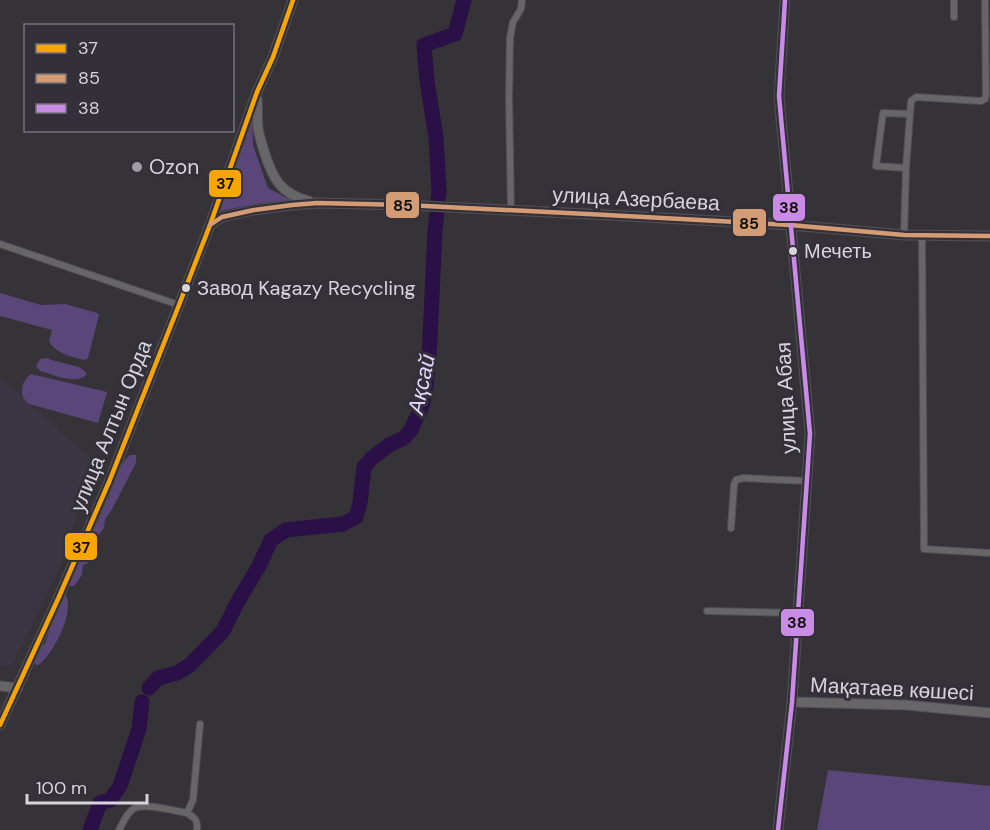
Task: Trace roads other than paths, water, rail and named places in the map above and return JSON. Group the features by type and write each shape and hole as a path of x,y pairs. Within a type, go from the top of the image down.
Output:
{"main road":[{"name":"улица Алтын Орда","path":"1,721 18,688 109,482 210,225 257,92 273,57 293,0"},
{"name":"улица Абая","path":"778,830 792,702 810,434 779,96 785,0"},
{"name":"улица Азербаева","path":"257,92 258,128 274,179 297,198 317,203"},
{"name":"улица Азербаева","path":"210,225 222,218 254,210 317,203 406,205 790,225 922,236 990,236"},
{"path":"0,686 18,688"},
{"name":"Мақатаев көшесі","path":"792,702 906,705 990,713"}],"street":[{"path":"511,211 510,39 513,22 521,9 522,0"},
{"path":"954,0 954,17"},
{"path":"904,235 910,101 916,98 981,101 985,99 985,0"},
{"path":"906,168 876,166 883,113 909,114"},
{"path":"922,236 924,549 990,554"},
{"path":"0,244 179,304"},
{"path":"731,528 736,480 743,477 807,481"},
{"path":"707,611 798,613"},
{"path":"187,813 193,800 200,724"},
{"path":"119,830 134,808 149,807 187,813 195,818 198,824 197,830"}],"waterway":[{"name":"Ақсай","path":"149,688 158,678 177,673 190,665 223,631 271,540 286,530 343,524 356,517 364,467 389,445 404,438 411,430 422,406 429,359 439,191 436,137 424,45 455,34 464,0"},
{"name":"Ақсай","path":"90,830 100,803 110,800 120,786 139,729 142,702"}],"place":[{"name":"Ozon","path":"137,167"},
{"name":"Мечеть","path":"793,251"},
{"name":"Завод Kagazy Recycling","path":"186,288"}]}
